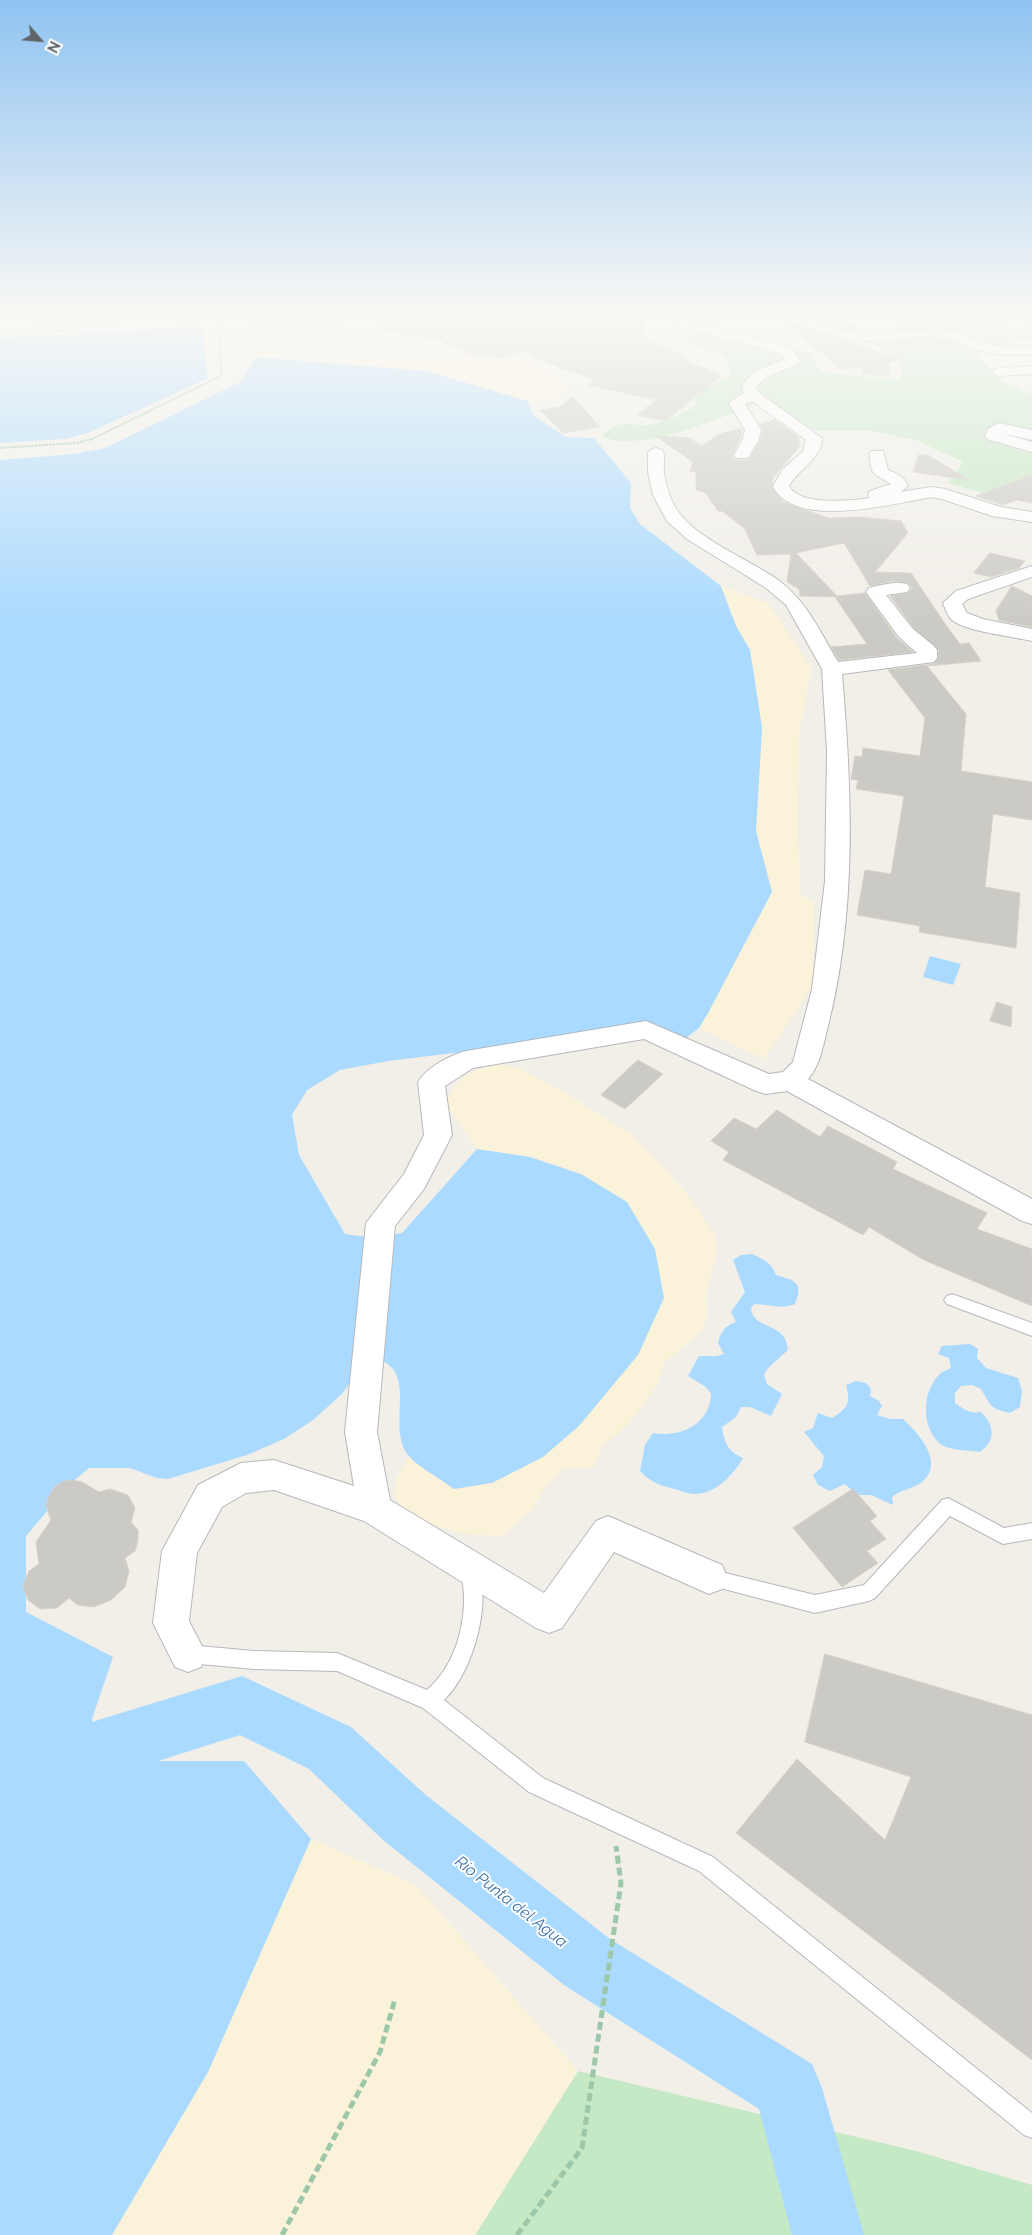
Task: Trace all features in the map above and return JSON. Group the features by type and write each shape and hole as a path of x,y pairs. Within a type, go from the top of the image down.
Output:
{"street":[{"path":"742,455 751,439 753,430 746,417"},
{"path":"785,417 814,438 814,447 809,455 789,472 781,486 785,494 807,504 850,506 930,492 945,494 998,512 1032,517"},
{"path":"1032,435 999,428 993,432 993,436 1032,447"},
{"path":"656,453 656,472 661,495 673,517 693,535 772,584 794,602 832,669 838,751 837,881 825,989 805,1065 791,1081"},
{"path":"809,455 815,466 800,480 799,488 804,495 860,498 888,493 900,486 897,480 880,473 877,454"},
{"path":"1032,571 962,594 952,603 959,617 971,622 1032,635"},
{"path":"832,669 927,658 926,650 906,633 875,592 901,588"},
{"path":"375,1510 361,1432 381,1223 414,1181 438,1135 431,1082 466,1060 646,1030 766,1084 791,1081 1032,1213"},
{"path":"188,1654 171,1623 180,1551 210,1496 241,1478 274,1475 375,1510 548,1616 608,1532 709,1577"}],"lane":[{"path":"952,1300 1032,1330"},
{"path":"709,1577 815,1604 869,1592 948,1506 1003,1536 1032,1531"},
{"path":"430,1701 448,1683 461,1658 474,1610 474,1588 470,1568"},
{"path":"188,1654 254,1660 337,1662 430,1701 536,1785 706,1864 1032,2127"}],"path":[{"path":"0,448 76,443 92,439 136,417"},
{"path":"518,2235 520,2229 582,2148 621,1883 612,1820"},
{"path":"282,2235 380,2052 395,1999"}],"green space":[{"path":"672,417 721,417 677,433 640,440 621,441 602,436 622,424 646,425"},
{"path":"794,417 1032,417 1032,492 983,493 948,483 963,462 916,440 866,430 817,431"},
{"path":"578,2071 916,2151 1032,2185 1032,2235 475,2235"}],"sand":[{"path":"721,586 768,603 811,668 799,734 798,837 801,895 814,902 813,985 764,1059 699,1028 772,892 756,831 762,728 754,669 750,650 736,626"},
{"path":"498,1064 519,1068 567,1094 633,1136 686,1192 715,1235 717,1253 705,1296 707,1312 704,1329 664,1363 657,1385 631,1421 618,1434 603,1444 593,1468 563,1469 543,1490 533,1509 502,1536 463,1534 406,1515 393,1495 396,1480 409,1456 454,1489 530,1157 477,1149 446,1105 455,1087 465,1076"},
{"path":"311,1839 416,1885 578,2071 475,2235 112,2235 208,2072"}],"water":[{"path":"0,417 127,417 88,435 66,440 0,444"},
{"path":"168,417 536,417 566,437 594,438 631,483 630,508 640,524 721,586 736,626 750,650 762,728 756,831 772,892 707,1015 699,1028 686,1038 527,1044 388,1061 340,1070 307,1090 292,1115 299,1155 345,1234 373,1238 402,1233 477,1149 530,1157 581,1174 627,1202 655,1249 664,1298 638,1355 579,1426 543,1457 492,1483 454,1489 424,1469 409,1456 403,1445 400,1432 400,1391 398,1378 392,1368 382,1361 361,1367 342,1394 313,1420 284,1439 247,1455 168,1479 157,1478 130,1468 89,1468 71,1483 26,1536 26,1612 113,1657 92,1719 98,1750 154,1761 244,1761 311,1839 208,2072 112,2235 0,2235 0,460 75,454 105,448"},
{"path":"930,956 961,964 953,985 923,977"},
{"path":"752,1254 770,1264 776,1275 792,1280 798,1286 795,1304 780,1307 754,1304 751,1308 756,1319 777,1330 785,1339 788,1350 768,1368 764,1375 767,1384 782,1394 771,1416 750,1407 741,1407 736,1417 722,1427 730,1450 743,1458 723,1482 709,1491 694,1494 660,1485 640,1471 645,1445 653,1433 663,1434 683,1431 700,1421 705,1413 711,1394 706,1387 688,1376 699,1356 724,1354 718,1343 719,1339 722,1332 729,1325 736,1322 731,1312 745,1292 733,1260 741,1255"},
{"path":"970,1344 978,1349 977,1358 986,1368 1018,1378 1022,1391 1020,1407 1010,1413 991,1405 981,1389 972,1385 961,1386 955,1393 955,1403 967,1410 981,1412 989,1422 992,1433 991,1438 989,1443 980,1452 952,1449 942,1445 932,1435 926,1417 927,1398 930,1388 941,1373 951,1368 949,1358 938,1354 942,1346"},
{"path":"856,1381 866,1383 871,1389 870,1396 879,1401 882,1406 877,1415 890,1419 903,1419 922,1440 930,1457 929,1473 923,1481 892,1497 893,1505 871,1495 856,1495 845,1484 830,1491 818,1485 813,1475 822,1467 824,1456 804,1432 813,1428 818,1413 832,1418 842,1411 848,1401 846,1385"}],"pier":[{"path":"122,417 131,417 88,437 66,443 0,447 0,443 65,439 88,433"}],"building":[{"path":"547,417 591,417 600,427 563,433"},
{"path":"648,417 671,417 666,421"},
{"path":"775,420 798,437 800,446 773,478 772,487 783,502 829,518 858,517 901,521 908,533 875,572 911,573 960,644 969,643 981,661 927,666 966,714 961,771 1032,782 1032,820 993,814 985,887 1020,893 1016,948 919,932 920,926 857,915 865,870 891,874 904,796 856,789 858,780 851,779 855,756 862,757 863,748 920,756 925,718 888,670 934,664 938,659 939,650 914,628 890,596 908,593 912,588 908,583 892,581 870,586 844,543 796,553 837,596 865,593 897,638 913,652 839,660 831,647 867,644 835,597 800,596 799,589 787,582 791,554 757,555 744,528 722,511 718,511 705,492 696,490 696,472 690,471 693,462 654,435 690,438 702,446 719,434 742,428 741,438 732,456 736,460 748,460 761,439 763,430 759,424"},
{"path":"919,455 928,455 969,480 913,472"},
{"path":"1032,475 1032,503 1017,500 1003,505 976,496"},
{"path":"990,553 1025,561 1019,568 991,577 974,573"},
{"path":"1012,586 1032,596 1032,627 999,620 996,611"},
{"path":"997,1002 1012,1007 1011,1027 990,1021"},
{"path":"638,1060 663,1074 625,1109 601,1095"},
{"path":"777,1110 820,1137 828,1126 897,1162 893,1169 987,1213 977,1229 1032,1249 1032,1306 924,1260 869,1227 863,1235 723,1160 729,1152 711,1141 734,1118 756,1129"},
{"path":"72,1480 82,1482 99,1492 110,1489 128,1495 135,1508 131,1522 138,1530 138,1540 135,1551 125,1558 129,1571 125,1587 111,1600 94,1607 78,1605 69,1598 57,1608 40,1609 28,1600 23,1586 29,1571 39,1564 36,1542 51,1520 46,1506 48,1498 54,1488 62,1482"},
{"path":"853,1489 877,1516 870,1521 886,1539 867,1551 878,1563 842,1587 793,1528"},
{"path":"825,1654 1032,1715 1032,2060 736,1833 797,1759 885,1840 911,1777 805,1742"}],"waterway":[{"name":"Río Punta del Agua","path":"98,1750 242,1705 330,1748 405,1818 587,1962 788,2088 828,2235"}]}
